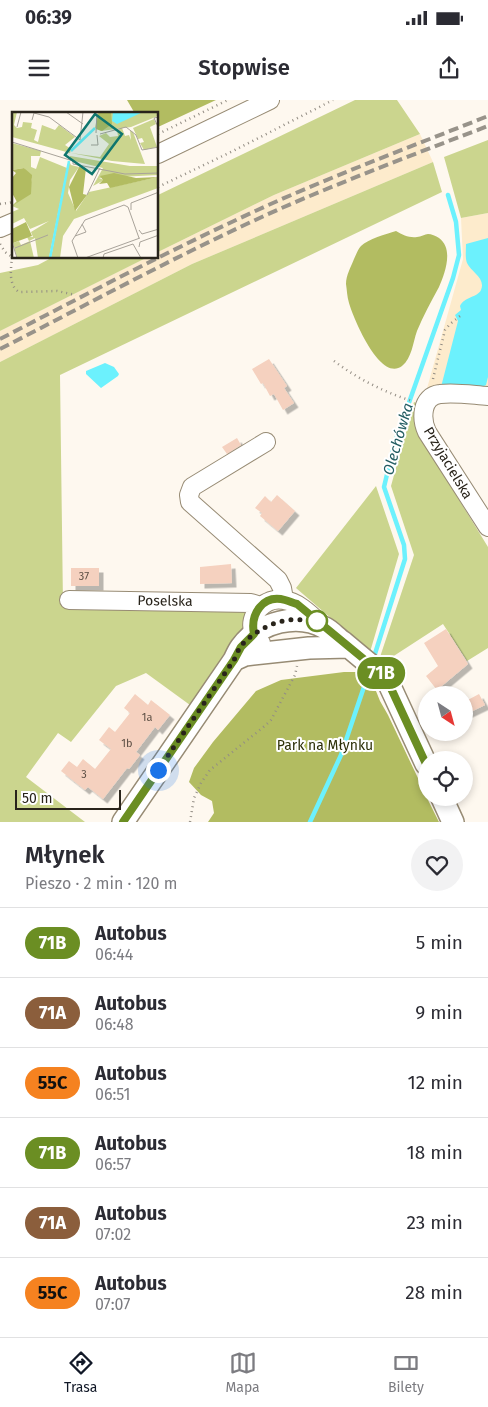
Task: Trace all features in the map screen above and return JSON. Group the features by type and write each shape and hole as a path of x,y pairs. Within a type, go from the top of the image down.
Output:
{"street":[{"path":"159,154 270,100"},
{"path":"0,228 12,223"},
{"path":"432,398 439,394 488,396"},
{"name":"Przyjacielska","path":"432,398 425,406 423,413 424,426 488,527"},
{"path":"266,442 192,487 189,494 190,502 278,580 282,588 284,600"},
{"name":"Poselska","path":"68,600 250,603 261,606"},
{"path":"349,647 272,650 262,644 254,634 252,625 254,616 261,606 272,600 284,600 297,604 316,622 349,647 382,674 389,684 420,751"},
{"path":"123,822 241,647 264,627 278,622 294,620 316,622"},
{"path":"234,660 245,655 289,650 305,643 316,622"},
{"path":"446,806 453,822"}],"path":[{"path":"159,134 228,100"},
{"path":"159,187 333,100"},
{"path":"0,244 5,252 12,256"},
{"path":"13,259 12,286 15,290 19,292 57,291 76,295"},
{"path":"432,398 431,391 446,330 460,316"},
{"path":"334,361 365,381 398,396"},
{"path":"190,822 194,798 210,770 271,720 295,675 297,667 289,650"}],"shaded area":[{"path":"420,134 433,162 192,264 0,362 0,331 144,259 159,259 159,252 274,195"},
{"path":"488,213 488,392 426,392 463,259 461,218"}],"green space":[{"path":"127,100 216,100 159,127 159,112 134,112"},
{"path":"355,100 397,100 420,134 274,195 159,252 159,195"},
{"path":"488,140 488,213 461,218 444,157"},
{"path":"433,162 442,192 60,375 63,605 247,610 244,630 190,705 146,673 116,686 71,742 58,733 26,777 85,822 0,822 0,362 192,264"},
{"path":"396,231 411,237 428,234 439,238 446,248 447,261 439,287 419,325 410,354 402,366 394,369 385,365 377,357 362,334 348,298 346,284 349,271 361,246 382,235"},
{"path":"49,259 144,259 0,331 0,273 38,265"},
{"path":"414,402 418,404 417,431 488,547 488,648 467,661 443,624 386,661 380,657 414,555 391,486"},
{"path":"376,486 399,554 370,652 296,588"},
{"name":"Park na Młynku","path":"344,672 360,672 374,686 418,778 418,806 431,806 439,822 208,822 214,813 212,801 201,795 189,782 194,768 213,742 256,691 281,680"}],"water":[{"path":"488,238 488,377 486,385 441,387 458,321 455,315 461,310 460,306 462,303 479,293 482,286 480,279 467,263 466,244"},
{"path":"105,363 114,367 119,374 101,388 86,374 86,371"}],"building":[{"path":"269,359 287,386 284,388 294,403 283,410 274,394 270,396 252,369"},
{"path":"237,438 241,445 227,454 222,447"},
{"path":"277,495 295,511 278,531 260,516 262,513 255,508 265,496 271,502"},
{"path":"231,564 232,583 200,584 200,567"},
{"path":"71,568 99,568 99,586 71,586"},
{"path":"446,629 468,664 442,686 434,686 426,676 438,666 424,643"},
{"path":"135,694 148,705 151,700 170,715 158,730 155,727 136,752 140,755 129,769 127,768 103,799 88,787 85,790 61,771 69,761 77,767 83,759 95,769 111,749 99,740 109,727 115,732 130,713 124,708"},
{"path":"479,694 485,705 473,711 473,697"}],"waterway":[{"name":"Olechówka","path":"373,660 405,559 404,545 384,487 394,445 453,278 459,255 456,222 448,195"},
{"name":"Olechówka","path":"310,822 341,755 369,672"}],"railway":[{"path":"159,258 264,207 488,116"},
{"path":"0,349 248,223 386,165 488,126"},
{"path":"0,339 156,259"}],"bus line":[{"name":"71B","path":"123,822 241,647 254,634 252,625 257,610 272,600 284,600 297,604 382,674 389,684 420,751"}],"route":[{"path":"158,770 241,647 254,634 264,627 278,622 294,620 313,623 310,614 317,621"}]}
